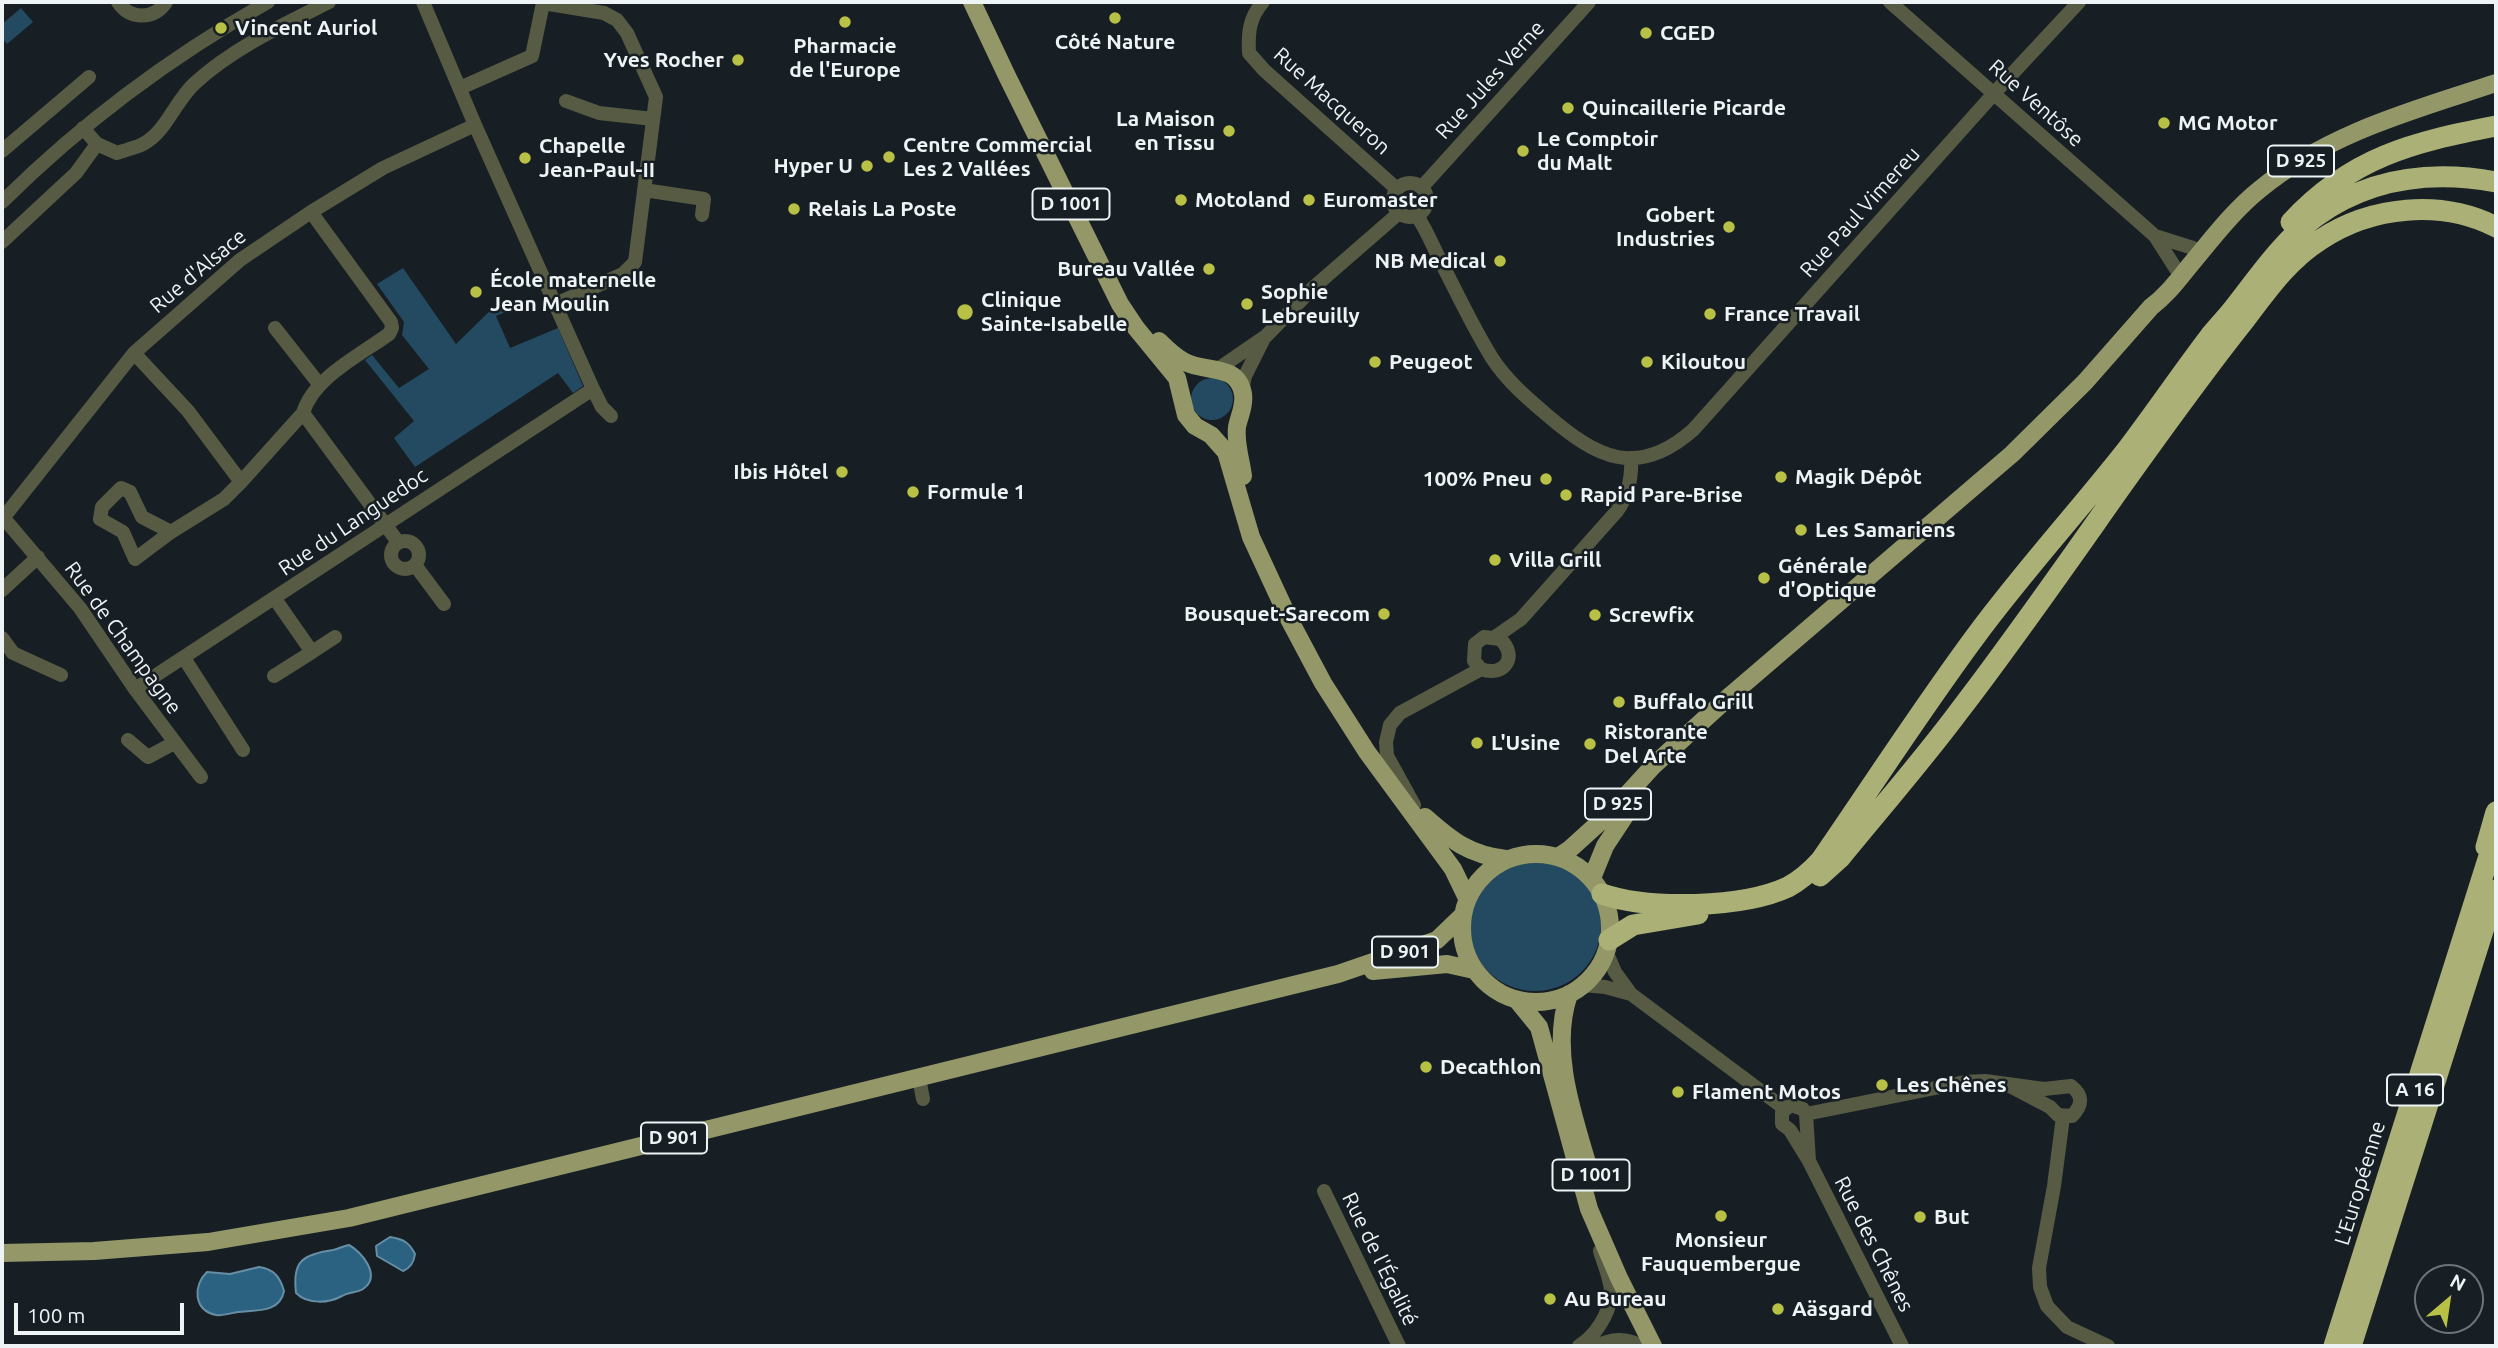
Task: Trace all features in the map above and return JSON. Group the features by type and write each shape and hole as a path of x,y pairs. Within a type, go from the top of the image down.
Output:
{"highway":[{"path":"1597,886 1617,898 1682,905 1711,903 1773,893 1789,886 1813,869 1974,638 2125,452 2211,335 2274,240 2330,185 2384,154 2412,144 2496,126"},
{"path":"2211,335 2267,263 2289,240 2314,218 2342,201 2370,188 2414,177 2442,176 2496,182"},
{"path":"2213,359 2247,304 2272,272 2317,228 2339,211 2390,192 2428,185 2464,186 2496,192"},
{"path":"1608,946 1623,930 1643,922 1755,905 1789,895 1807,886 1840,858 1967,702 2213,359 2280,275 2320,240 2370,217 2410,210 2460,214 2496,227"},
{"path":"2446,996 2496,812"},
{"name":"L'Européenne","path":"2334,1346 2496,834"},
{"name":"L'Européenne","path":"2351,1346 2496,890"},
{"path":"2475,957 2496,903"}],"main road":[{"name":"D 1001","path":"972,2 1120,304 1177,379 1181,397"},
{"name":"D 1001","path":"980,2 1136,314 1172,353 1186,363 1212,369"},
{"name":"D 925","path":"2151,307 2157,293 2176,269 2248,187 2292,153 2375,113 2496,72"},
{"name":"D 925","path":"1558,856 1570,849 1612,811 1654,765 1731,695 2012,454 2085,382 2151,307 2164,298 2236,212 2259,190 2294,165 2339,139 2496,83"},
{"path":"1264,566 1237,439 1244,400 1242,390 1235,378 1212,369 1195,373 1188,380 1181,397 1184,411 1188,419 1218,441 1226,452 1251,537 1264,566 1305,650 1341,714 1453,869 1465,907 1464,947 1474,970 1494,989 1517,1000 1544,1001 1576,990 1595,973 1608,946 1609,914 1597,886 1574,864 1558,856 1531,853 1506,859 1475,854 1463,848 1401,796"},
{"path":"1204,430 1214,431 1227,427 1241,414"},
{"name":"D 925","path":"1597,886 1602,852 1619,824 1675,748"},
{"path":"1465,907 1480,878 1506,859"},
{"name":"D 901","path":"2,1253 154,1247 208,1242 307,1226 418,1202 1338,974 1437,940 1465,907"},
{"name":"D 901","path":"1338,974 1447,964 1474,970"},
{"name":"D 1001","path":"1576,990 1563,1012 1561,1026 1563,1060 1585,1156 1600,1206 1622,1261 1664,1346"},
{"name":"D 1001","path":"1517,1000 1534,1019 1543,1037 1589,1209 1653,1346"}],"street":[{"path":"118,2 128,12 146,15 156,12 166,2"},
{"path":"2,202 83,128 143,81 221,28 268,2"},
{"path":"83,128 97,144 117,153 142,145 159,131 182,97 204,77 270,33 329,2"},
{"path":"423,2 601,407 611,416"},
{"path":"460,88 532,56 540,2 604,13 617,20 627,33 656,97 635,262 623,274 556,304"},
{"name":"Rue Macqueron","path":"1264,2 1255,11 1248,30 1249,53 1264,70 1396,189"},
{"name":"Rue Jules Verne","path":"1422,187 1589,2"},
{"name":"Rue Ventôse","path":"1890,2 2155,236 2176,269"},
{"name":"Rue Paul Vimereu","path":"1417,216 1479,335 1505,377 1588,447 1602,454 1645,457 1672,446 1693,430 1994,93 2079,2"},
{"path":"2,151 89,77"},
{"path":"566,101 599,113 653,119"},
{"name":"Rue d'Alsace","path":"3,517 134,353 240,260 383,168 475,125"},
{"path":"2,242 76,173 97,144"},
{"path":"1412,182 1422,187 1427,195 1427,205 1417,216 1410,217 1399,213 1393,201 1396,189 1412,182"},
{"path":"644,190 704,199 702,215"},
{"path":"170,532 142,517 130,492 121,488 102,507 100,519 122,532 135,559 170,532 224,499 303,413 307,399 319,384 389,334 392,328 391,322 311,212"},
{"path":"1212,369 1266,336 1318,283 1399,213"},
{"name":"Rue Ventôse","path":"2155,236 2193,248"},
{"path":"275,328 319,384"},
{"path":"1242,390 1245,376 1266,336"},
{"path":"134,353 188,411 241,482"},
{"name":"Rue du Languedoc","path":"135,689 593,389"},
{"path":"303,413 398,542 404,541 416,547 418,559 415,565 444,604"},
{"path":"1481,669 1473,655 1475,644 1484,637 1495,637 1521,619 1623,504 1630,482 1631,458"},
{"name":"Rue de Champagne","path":"3,517 80,608 135,689 201,777"},
{"name":"Rue de Champagne","path":"2,590 38,557"},
{"path":"275,599 312,652"},
{"path":"1418,812 1387,756 1385,742 1390,725 1400,713 1481,669 1492,672 1502,668 1508,659 1507,647 1521,619"},
{"path":"274,676 335,637"},
{"path":"1495,637 1507,647"},
{"path":"2,638 13,653 61,675"},
{"path":"184,658 243,750"},
{"name":"Rue de Champagne","path":"128,740 148,757 174,743"},
{"path":"1608,946 1615,972 1631,994 1785,1109"},
{"path":"1576,990 1605,987 1631,994"},
{"path":"919,1078 923,1099"},
{"path":"1806,1119 1797,1105 1791,1105 1785,1109 1781,1120 1790,1130 1799,1130 1806,1119 1965,1082 1985,1081 2054,1088 2071,1086 2078,1092 2081,1100 2079,1110 2072,1116 2063,1117 2053,1112 2049,1098 2054,1088"},
{"path":"2008,1085 2050,1107"},
{"path":"2063,1117 2039,1268 2040,1287 2047,1306 2080,1341 2108,1346"},
{"name":"Rue des Chênes","path":"1806,1119 1809,1161"},
{"name":"Rue des Chênes","path":"1790,1130 1809,1161 1902,1346"},
{"name":"Rue de l'Égalité","path":"1324,1191 1399,1346"},
{"path":"1578,1346 1595,1332 1604,1320 1611,1294 1589,1209"},
{"path":"1596,1346 1611,1339 1626,1340 1641,1346"}],"shaded area":[{"path":"21,8 33,22 7,44 2,38 2,24"},
{"path":"403,268 456,344 501,300 510,310 496,316 510,348 558,328 583,386 573,393 558,373 415,467 394,438 414,421 365,360 372,355 399,388 429,369 402,335 404,322 377,284"},
{"path":"1212,378 1227,384 1233,399 1227,414 1212,420 1197,414 1191,399 1197,384"},
{"path":"1535,859 1560,864 1581,879 1596,900 1601,925 1596,950 1581,971 1560,986 1535,991 1510,986 1489,971 1474,950 1469,925 1474,900 1489,879 1510,864"},
{"path":"390,1237 405,1242 415,1254 412,1264 403,1271 377,1256 376,1246"},
{"path":"349,1245 364,1259 370,1271 371,1278 363,1289 325,1301 306,1300 296,1293 296,1273 302,1261 314,1254"},
{"path":"259,1267 272,1272 284,1291 282,1298 272,1307 216,1315 208,1312 199,1303 199,1284 207,1272 230,1274"}],"place":[{"name":"Côté Nature","path":"1115,18"},
{"name":"Pharmacie de l'Europe","path":"845,22"},
{"name":"Vincent Auriol","path":"221,28"},
{"name":"CGED","path":"1646,33"},
{"name":"Yves Rocher","path":"738,60"},
{"name":"Quincaillerie Picarde","path":"1568,108"},
{"name":"MG Motor","path":"2164,123"},
{"name":"La Maison en Tissu","path":"1229,131"},
{"name":"Le Comptoir du Malt","path":"1523,151"},
{"name":"Centre Commercial Les 2 Vallées","path":"889,157"},
{"name":"Chapelle Jean-Paul-II","path":"525,158"},
{"name":"Hyper U","path":"867,166"},
{"name":"Motoland","path":"1181,200"},
{"name":"Euromaster","path":"1309,200"},
{"name":"Relais La Poste","path":"794,209"},
{"name":"Gobert Industries","path":"1729,227"},
{"name":"NB Medical","path":"1500,261"},
{"name":"Bureau Vallée","path":"1209,269"},
{"name":"École maternelle Jean Moulin","path":"476,292"},
{"name":"Sophie Lebreuilly","path":"1247,304"},
{"name":"Clinique Sainte-Isabelle","path":"965,312"},
{"name":"France Travail","path":"1710,314"},
{"name":"Peugeot","path":"1375,362"},
{"name":"Kiloutou","path":"1647,362"},
{"name":"Ibis Hôtel","path":"842,472"},
{"name":"Magik Dépôt","path":"1781,477"},
{"name":"100% Pneu","path":"1546,479"},
{"name":"Formule 1","path":"913,492"},
{"name":"Rapid Pare-Brise","path":"1566,495"},
{"name":"Les Samariens","path":"1801,530"},
{"name":"Villa Grill","path":"1495,560"},
{"name":"Générale d'Optique","path":"1764,578"},
{"name":"Bousquet-Sarecom","path":"1384,614"},
{"name":"Screwfix","path":"1595,615"},
{"name":"Buffalo Grill","path":"1619,702"},
{"name":"L'Usine","path":"1477,743"},
{"name":"Ristorante Del Arte","path":"1590,744"},
{"name":"Decathlon","path":"1426,1067"},
{"name":"Les Chênes","path":"1882,1085"},
{"name":"Flament Motos","path":"1678,1092"},
{"name":"Monsieur Fauquembergue","path":"1721,1216"},
{"name":"But","path":"1920,1217"},
{"name":"Au Bureau","path":"1550,1299"},
{"name":"Aäsgard","path":"1778,1309"}]}
